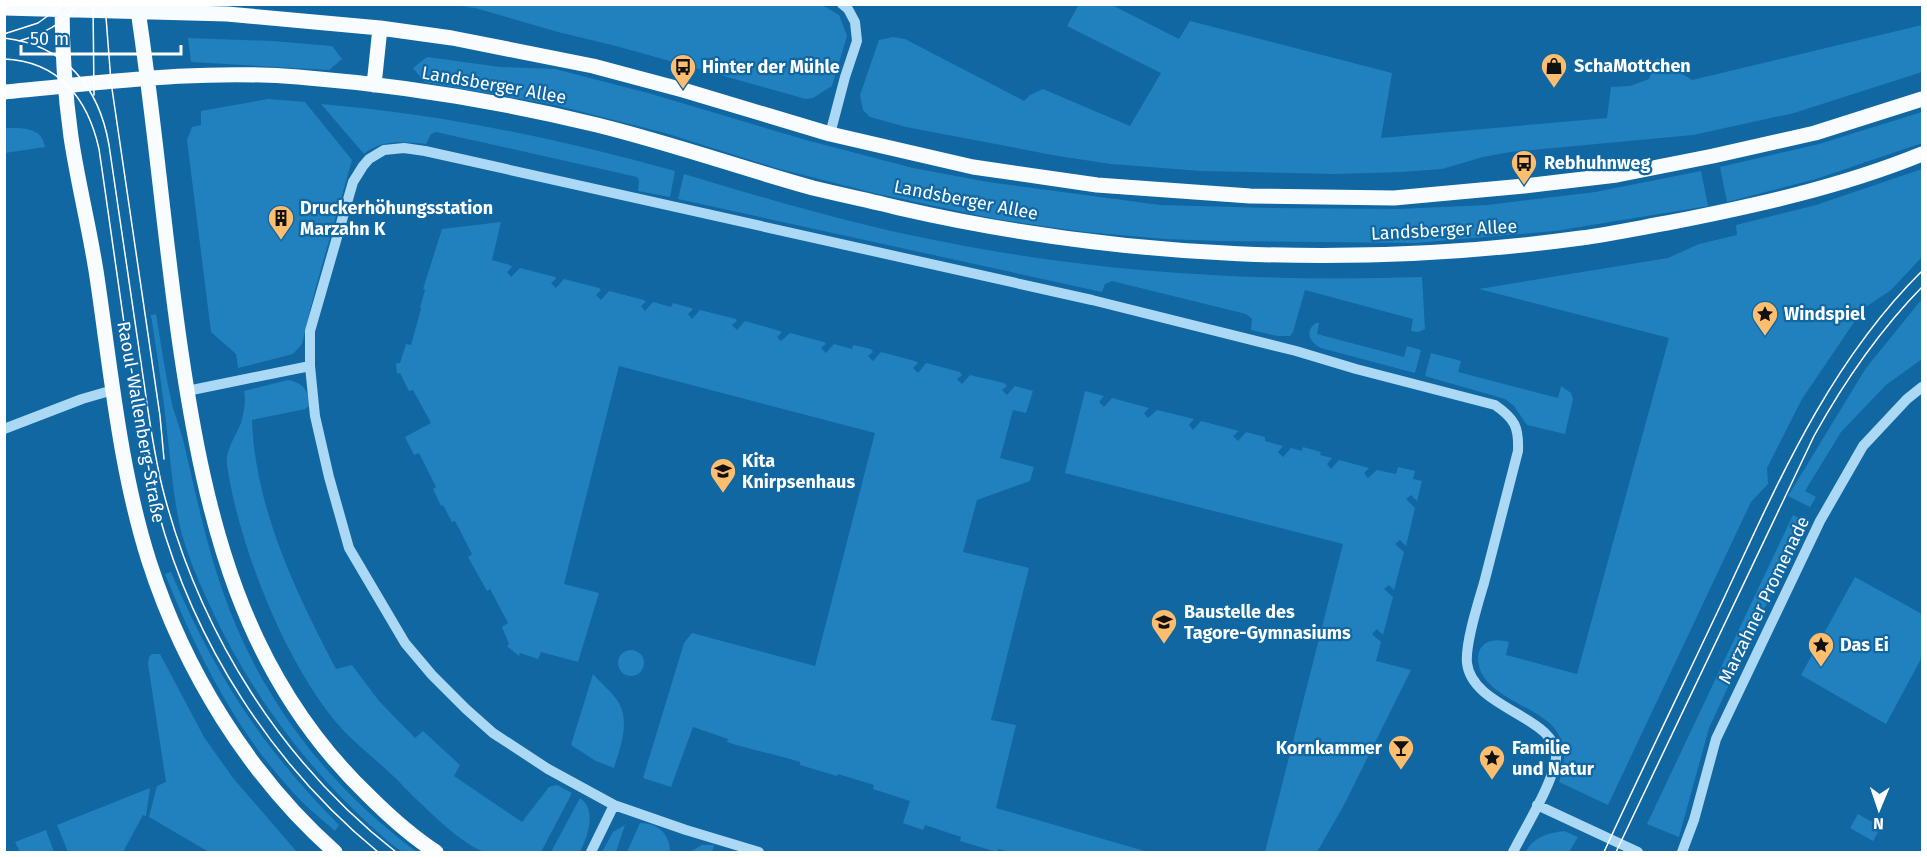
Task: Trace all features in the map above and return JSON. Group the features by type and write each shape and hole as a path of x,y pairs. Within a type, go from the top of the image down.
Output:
{"main road":[{"name":"Landsberger Allee","path":"4,8 62,6 138,8 380,28 499,46 593,66 830,134 973,167 1097,185 1250,196 1394,198 1617,175 1815,133 1923,99"},
{"name":"Raoul-Wallenberg-Straße","path":"62,6 66,87 72,140 96,275 113,390 130,488 162,599 205,688 230,729 264,777 297,815 335,852"},
{"path":"138,8 167,250 187,391 209,502 225,559 248,622 278,682 315,738 353,781 393,820 436,852"},
{"path":"374,84 380,28"},
{"name":"Landsberger Allee","path":"4,92 147,78 238,73 374,84 550,114 689,150 814,188 965,222 1091,243 1248,254 1338,255 1428,252 1498,248 1584,238 1770,201 1878,172 1923,154"}],"street":[{"path":"830,134 857,41 855,22 848,9 842,4"},
{"path":"759,852 614,805 548,769 493,733 449,692 405,643 349,548 319,432 310,366 310,331 353,182 369,159 384,150 404,148 425,151 1092,300 1296,351 1495,405 1508,414 1516,424 1519,438 1518,451 1474,620 1467,662 1470,676 1478,686 1494,700 1546,733 1553,742 1556,752 1556,760 1537,805 1513,852"},
{"path":"187,391 310,366"},
{"name":"Marzahner Promenade","path":"1682,852 1694,820 1716,739 1820,521 1863,446 1907,399 1923,387"},
{"path":"4,429 82,399 113,390"},
{"path":"591,852 614,805"},
{"path":"1537,805 1638,852"}],"shaded area":[{"path":"1079,4 1112,5 1179,39 1190,21 1392,73 1381,138 1607,118 1611,87 1630,86 1649,79 1657,58 1692,80 1922,25 1922,72 1794,113 1693,135 1510,152 1442,169 1401,172 1334,174 1201,171 1111,164 906,127 870,117 863,110 860,95 879,40 893,37 905,39 1024,101 1030,95 1043,89 1130,126 1161,73 1067,26"},
{"path":"455,5 822,5 839,15 847,36 832,86 813,98 806,99 475,8"},
{"path":"188,38 332,46 342,59 329,70 191,62"},
{"path":"427,57 500,67 555,69 913,168 988,182 1160,205 1398,209 1487,205 1595,192 1701,171 1708,206 1555,231 1415,243 1217,241 1085,232 996,219 874,193 776,168 665,133 555,105 424,82 413,68"},
{"path":"268,99 305,102 352,160 302,344 293,354 238,368 236,354 211,332 187,140 192,127 201,125 201,111"},
{"path":"321,104 456,121 544,138 631,159 675,171 670,197 638,191 637,177 436,132 431,134 426,144 402,142 386,144 364,154"},
{"path":"1922,112 1922,143 1816,179 1727,202 1720,167 1819,144"},
{"path":"5,128 24,128 35,132 40,135 45,147 5,153"},
{"path":"1922,169 1922,257 1891,290 1863,309 1802,399 1767,468 1768,484 1751,502 1608,805 1559,782 1564,757 1557,732 1538,715 1488,683 1481,672 1479,652 1482,646 1489,642 1497,640 1509,642 1506,655 1577,674 1669,338 1479,289 1668,258 1699,244 1737,235 1736,225 1816,205"},
{"path":"684,174 858,223 1022,256 1136,269 1250,277 1422,277 1425,329 1418,332 1411,331 1413,319 1305,290 1293,332 1290,336 1277,336 1251,330 1252,319 1246,314 1112,281 1105,284 1102,292 678,199"},
{"path":"501,222 492,260 510,265 512,267 507,272 511,277 520,268 555,277 556,279 551,283 556,288 564,279 599,288 601,290 596,295 601,300 609,291 644,300 646,302 641,306 645,311 653,302 671,307 673,303 693,309 688,314 692,319 700,310 736,319 737,321 732,325 737,330 745,321 782,332 777,337 781,341 790,333 824,342 826,344 821,348 826,353 834,344 852,349 853,345 871,349 873,352 868,356 873,361 881,352 915,361 918,363 913,368 918,373 926,363 960,372 962,375 957,379 962,384 970,375 1004,383 1007,386 1002,390 1007,395 1015,386 1033,391 1026,413 1013,410 1000,458 1034,467 1030,481 977,500 963,552 1029,568 991,720 1016,725 996,808 1148,852 1009,852 998,849 997,852 960,841 961,837 925,825 923,830 903,823 910,801 873,789 874,785 727,742 728,739 693,727 671,787 643,778 684,643 692,633 815,666 875,433 619,366 564,584 599,593 578,662 541,652 538,659 520,653 519,656 507,646 509,644 502,627 508,623 490,589 487,591 468,557 472,554 455,521 452,522 443,505 441,506 433,489 436,487 419,453 414,455 405,437 431,423 413,390 409,391 400,373 397,374 396,363 400,363 406,344 411,345 421,309 425,290 423,289 442,229"},
{"path":"1922,299 1922,359 1886,385 1841,432 1805,491 1816,497 1810,507 1788,496 1866,368"},
{"path":"156,314 172,404 184,442 211,554 237,628 255,666 299,736 325,768 384,826 417,852 405,853 398,849 352,808 320,774 267,707 224,634 194,568 180,527 151,315"},
{"path":"1316,323 1319,323 1317,334 1404,357 1407,346 1421,350 1415,373 1321,348 1311,340 1309,333"},
{"path":"1431,353 1461,361 1458,372 1558,398 1561,386 1571,393 1573,399 1565,434 1527,425 1514,406 1505,399 1425,376"},
{"path":"288,380 304,388 309,406 305,409 252,420 255,453 269,517 280,549 306,610 336,669 352,665 379,701 415,738 423,731 460,765 454,776 522,822 549,787 557,785 572,793 541,852 506,854 486,852 477,849 456,835 342,729 322,704 303,674 268,605 254,568 242,532 227,465 229,449 242,419 245,403 244,391"},
{"path":"1085,391 1104,396 1099,402 1104,407 1112,398 1149,408 1144,413 1148,418 1157,410 1194,419 1189,425 1193,430 1201,421 1239,431 1233,436 1238,441 1246,432 1265,437 1265,441 1283,446 1278,452 1283,457 1291,448 1302,451 1303,447 1332,458 1327,464 1331,469 1339,460 1369,468 1364,473 1368,478 1377,470 1396,474 1398,467 1415,471 1413,479 1422,481 1417,501 1411,495 1406,499 1415,508 1406,546 1400,540 1395,544 1404,552 1394,590 1389,585 1384,589 1393,597 1383,635 1377,629 1372,634 1381,642 1376,661 1411,670 1344,805 1317,852 1265,852 1343,544 1065,473"},
{"path":"1793,515 1805,521 1709,728 1679,837 1647,824"},
{"path":"171,572 187,609 242,708 286,767 339,825 335,831 291,790 270,766 234,715 203,660 177,603 165,574"},
{"path":"1855,577 1922,614 1922,657 1886,724 1801,675"},
{"path":"631,650 641,653 644,663 641,673 631,676 621,673 618,663 621,653"},
{"path":"152,654 160,654 204,737 233,778 297,852 209,852 149,817 157,786 166,782 148,664"},
{"path":"593,674 619,703 624,719 623,736 614,768 596,761 571,745"},
{"path":"150,788 146,816 143,815 123,852 68,852 57,825"},
{"path":"580,798 585,803 590,816 588,831 580,852 551,852"},
{"path":"1858,814 1881,827 1873,841 1850,828"},
{"path":"640,823 652,825 662,831 668,840 670,852 627,852"},
{"path":"625,825 616,852 602,852 613,832"},
{"path":"46,830 54,852 20,852 15,842"},
{"path":"1564,831 1578,837 1569,852 1526,852 1542,837"},
{"path":"702,845 714,845 712,852 690,852"}],"tram line":[{"path":"4,34 38,23 64,4"},
{"path":"19,41 52,27 79,4"},
{"path":"93,4 94,95"},
{"path":"105,4 111,82 160,416 164,459"},
{"path":"4,38 26,42 45,50 76,72 97,105 104,124 156,460 180,546 223,645 251,692 316,778 355,817 396,852"},
{"path":"4,59 23,61 55,75 79,99 94,131 99,149 140,431 148,471 173,560 193,608 215,654 271,741 304,781 378,852"},
{"path":"1604,852 1765,511 1808,426 1859,345 1922,271"},
{"path":"1616,852 1814,436 1837,396 1863,358 1891,321 1922,287"}],"place":[{"name":"SchaMottchen","path":"1554,89"},
{"name":"Hinter der Mühle","path":"683,90"},
{"name":"Rebhuhnweg","path":"1524,186"},
{"name":"Druckerhöhungsstation Marzahn K","path":"281,241"},
{"name":"Windspiel","path":"1765,337"},
{"name":"Kita Knirpsenhaus","path":"723,494"},
{"name":"Baustelle des Tagore-Gymnasiums","path":"1164,645"},
{"name":"Das Ei","path":"1821,668"},
{"name":"Kornkammer","path":"1401,771"},
{"name":"Familie und Natur","path":"1492,781"}]}
